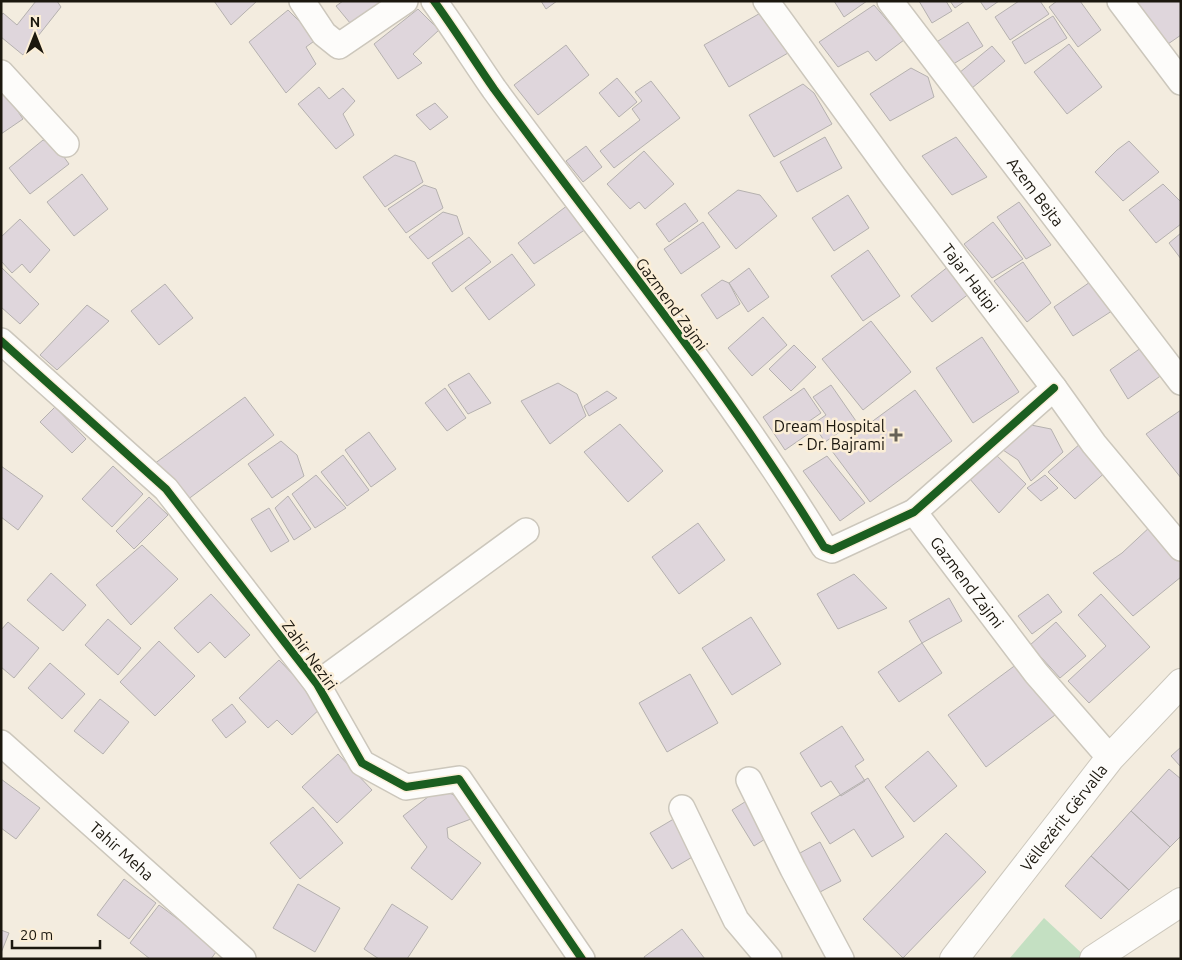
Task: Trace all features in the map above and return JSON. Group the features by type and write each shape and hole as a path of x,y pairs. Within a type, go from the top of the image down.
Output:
{"street":[{"path":"302,1 324,34 339,46 405,1"},
{"name":"Gazmend Zajmi","path":"434,1 494,87 660,310 786,486 824,547 832,550 914,512 1036,673 1110,758"},
{"name":"Tajar Hatipi","path":"766,1 894,177 1054,388 1094,444 1181,548"},
{"name":"Azem Bejta","path":"890,1 1181,382"},
{"path":"1120,1 1181,82"},
{"path":"1,73 66,144"},
{"name":"Zahir Neziri","path":"1,341 166,489 317,684 362,763 406,787 458,779 582,959"},
{"path":"914,512 1054,388"},
{"path":"317,684 526,530"},
{"name":"Vëllezërit Gërvalla","path":"954,959 1110,758 1181,683"},
{"name":"Tahir Meha","path":"1,743 243,959"},
{"path":"749,780 793,869 841,959"},
{"path":"682,808 736,920 769,959"},
{"path":"1094,959 1181,902"}],"green space":[{"path":"1044,918 1088,959 1009,959"}],"building":[{"path":"36,1 57,1 61,7 23,55 1,37 1,16 3,13 17,25"},
{"path":"214,1 257,1 231,25"},
{"path":"343,1 387,1 355,29 336,6"},
{"path":"541,1 557,1 546,9"},
{"path":"834,1 867,1 844,17"},
{"path":"919,1 946,1 952,11 932,23"},
{"path":"950,1 965,1 955,8"},
{"path":"980,1 999,1 986,10"},
{"path":"1019,1 1040,1 1049,14 1010,40 995,17"},
{"path":"1057,1 1080,1 1101,30 1078,47 1049,7"},
{"path":"1136,1 1181,1 1181,35 1168,44"},
{"path":"874,5 904,40 876,61 868,51 838,67 819,42"},
{"path":"418,9 439,30 413,54 422,63 398,79 374,44"},
{"path":"288,10 317,39 306,47 316,64 286,93 249,42"},
{"path":"764,11 788,53 729,87 704,45"},
{"path":"1053,16 1067,38 1025,64 1012,42"},
{"path":"968,22 983,46 950,66 935,43"},
{"path":"1069,44 1102,87 1067,114 1034,72"},
{"path":"566,45 589,75 538,115 514,85"},
{"path":"992,46 1005,61 972,88 959,73"},
{"path":"911,68 928,77 934,97 890,121 870,94"},
{"path":"617,78 637,102 619,117 599,93"},
{"path":"651,81 680,118 614,168 600,151 640,120 632,109 642,101 635,92"},
{"path":"803,84 814,93 832,124 774,157 749,115"},
{"path":"319,87 329,99 343,88 355,101 343,114 354,135 336,149 298,104"},
{"path":"1,93 6,94 23,119 1,134"},
{"path":"435,103 448,117 430,130 416,115"},
{"path":"825,137 842,168 797,192 780,162"},
{"path":"956,137 987,177 952,195 922,156"},
{"path":"43,140 56,146 69,164 30,194 9,168"},
{"path":"1129,141 1159,172 1123,201 1095,172"},
{"path":"586,146 602,167 583,182 566,161"},
{"path":"644,151 674,184 645,209 639,202 630,209 607,184"},
{"path":"395,155 415,162 423,182 385,207 363,177"},
{"path":"82,174 108,209 74,236 47,202"},
{"path":"1163,184 1181,202 1181,224 1156,243 1129,210"},
{"path":"424,185 436,189 443,208 406,233 388,209"},
{"path":"738,190 760,195 777,216 736,249 708,213"},
{"path":"848,195 869,228 834,251 812,218"},
{"path":"1019,202 1051,245 1026,259 997,217"},
{"path":"685,203 698,221 669,242 656,224"},
{"path":"568,205 586,229 534,264 518,243"},
{"path":"443,212 457,216 463,234 428,259 409,237"},
{"path":"20,219 50,250 30,273 22,264 12,273 1,261 1,237"},
{"path":"703,222 720,247 681,274 664,249"},
{"path":"993,222 1023,259 992,278 964,244"},
{"path":"1181,233 1181,259 1169,243"},
{"path":"469,237 491,262 452,292 432,263"},
{"path":"868,250 900,296 863,321 831,276"},
{"path":"512,254 535,285 489,320 465,288"},
{"path":"1023,262 1051,303 1027,322 994,281"},
{"path":"949,266 970,293 932,322 911,296"},
{"path":"1,267 39,304 20,324 1,307"},
{"path":"749,268 769,297 748,312 729,283"},
{"path":"722,280 729,283 740,304 717,319 701,295"},
{"path":"1093,280 1115,309 1073,336 1054,307"},
{"path":"165,284 193,318 159,345 131,311"},
{"path":"87,305 109,321 57,370 40,355"},
{"path":"763,317 787,345 752,376 728,348"},
{"path":"871,321 911,372 863,410 822,359"},
{"path":"982,337 1019,392 973,423 936,368"},
{"path":"794,345 816,367 791,391 769,369"},
{"path":"1145,345 1166,372 1128,399 1110,370"},
{"path":"469,373 491,403 468,414 448,385"},
{"path":"558,383 577,394 586,416 550,444 521,401"},
{"path":"831,385 856,421 825,442 813,424 826,415 813,397"},
{"path":"445,388 466,418 447,431 425,403"},
{"path":"804,388 821,413 808,422 811,432 785,450 763,417"},
{"path":"915,390 952,441 870,502 832,451"},
{"path":"607,391 617,398 589,416 584,406"},
{"path":"245,397 274,435 183,503 154,464"},
{"path":"55,407 86,439 72,453 40,422"},
{"path":"1181,410 1181,478 1146,434"},
{"path":"620,424 663,471 628,502 584,452"},
{"path":"1026,424 1051,429 1063,452 1031,481 1018,460 1000,448"},
{"path":"369,432 396,469 371,487 345,450"},
{"path":"281,441 297,455 304,476 272,498 248,464"},
{"path":"1081,443 1108,470 1075,499 1048,472"},
{"path":"993,452 1026,484 999,513 969,478"},
{"path":"343,455 369,490 347,506 321,472"},
{"path":"827,456 865,503 840,521 803,471"},
{"path":"1,466 43,496 18,530 1,517"},
{"path":"113,466 143,494 112,527 82,499"},
{"path":"316,475 346,508 315,528 292,494"},
{"path":"1045,475 1058,488 1041,501 1027,488"},
{"path":"288,496 311,529 294,540 275,508"},
{"path":"149,497 168,515 134,549 116,531"},
{"path":"269,508 289,541 271,552 251,519"},
{"path":"698,523 725,560 679,594 652,557"},
{"path":"1152,525 1181,557 1181,577 1133,616 1093,573 1122,553"},
{"path":"142,545 178,579 131,625 96,585"},
{"path":"51,573 86,605 63,631 27,600"},
{"path":"854,574 887,608 838,629 817,594"},
{"path":"211,594 250,635 225,658 210,642 198,653 174,628"},
{"path":"1048,594 1062,612 1032,634 1018,616"},
{"path":"1101,594 1150,647 1089,703 1068,681 1106,646 1078,615"},
{"path":"949,598 962,621 922,643 909,621"},
{"path":"751,617 781,664 732,695 702,648"},
{"path":"108,619 141,648 118,675 85,645"},
{"path":"8,622 39,648 14,678 1,667 1,630"},
{"path":"1056,622 1086,656 1060,678 1030,645"},
{"path":"159,641 195,676 155,716 120,682"},
{"path":"922,643 942,673 899,702 878,672"},
{"path":"279,660 323,706 292,735 277,720 268,728 239,698"},
{"path":"50,663 85,694 62,719 28,688"},
{"path":"1017,664 1055,715 986,767 948,715"},
{"path":"690,674 718,723 667,752 639,703"},
{"path":"100,699 129,722 103,754 74,731"},
{"path":"232,704 246,722 226,738 212,720"},
{"path":"842,726 864,760 855,766 865,781 841,796 831,781 821,787 800,753"},
{"path":"1181,747 1181,767 1171,756"},
{"path":"928,751 957,786 914,822 885,787"},
{"path":"338,754 372,790 337,823 302,787"},
{"path":"1169,769 1181,779 1181,836 1170,847 1131,811"},
{"path":"868,778 904,837 872,857 854,829 830,844 811,813"},
{"path":"1,779 40,808 16,839 1,828"},
{"path":"441,787 464,802 471,819 447,828 448,838 481,863 452,900 411,868 427,847 403,816"},
{"path":"764,790 786,826 754,846 732,810"},
{"path":"313,807 343,843 300,879 270,843"},
{"path":"1131,811 1170,847 1129,890 1091,856"},
{"path":"677,817 699,853 672,869 650,833"},
{"path":"946,833 986,872 903,958 863,919"},
{"path":"820,842 841,881 801,902 780,864"},
{"path":"1091,856 1129,890 1101,919 1065,886"},
{"path":"124,879 156,903 129,939 97,915"},
{"path":"298,884 340,908 315,952 273,928"},
{"path":"392,904 428,927 407,959 379,959 364,949"},
{"path":"159,905 218,949 211,959 150,959 130,943"},
{"path":"682,929 705,959 645,959 644,957"},
{"path":"1,930 9,933 1,953"}],"cycle path":[{"path":"434,1 494,89 706,371 786,487 824,547 832,550 914,512 1054,388"},
{"path":"1,341 166,489 317,684 362,763 406,787 459,779 582,959"}],"place":[{"name":"Dream Hospital - Dr. Bajrami","path":"896,435"}]}
